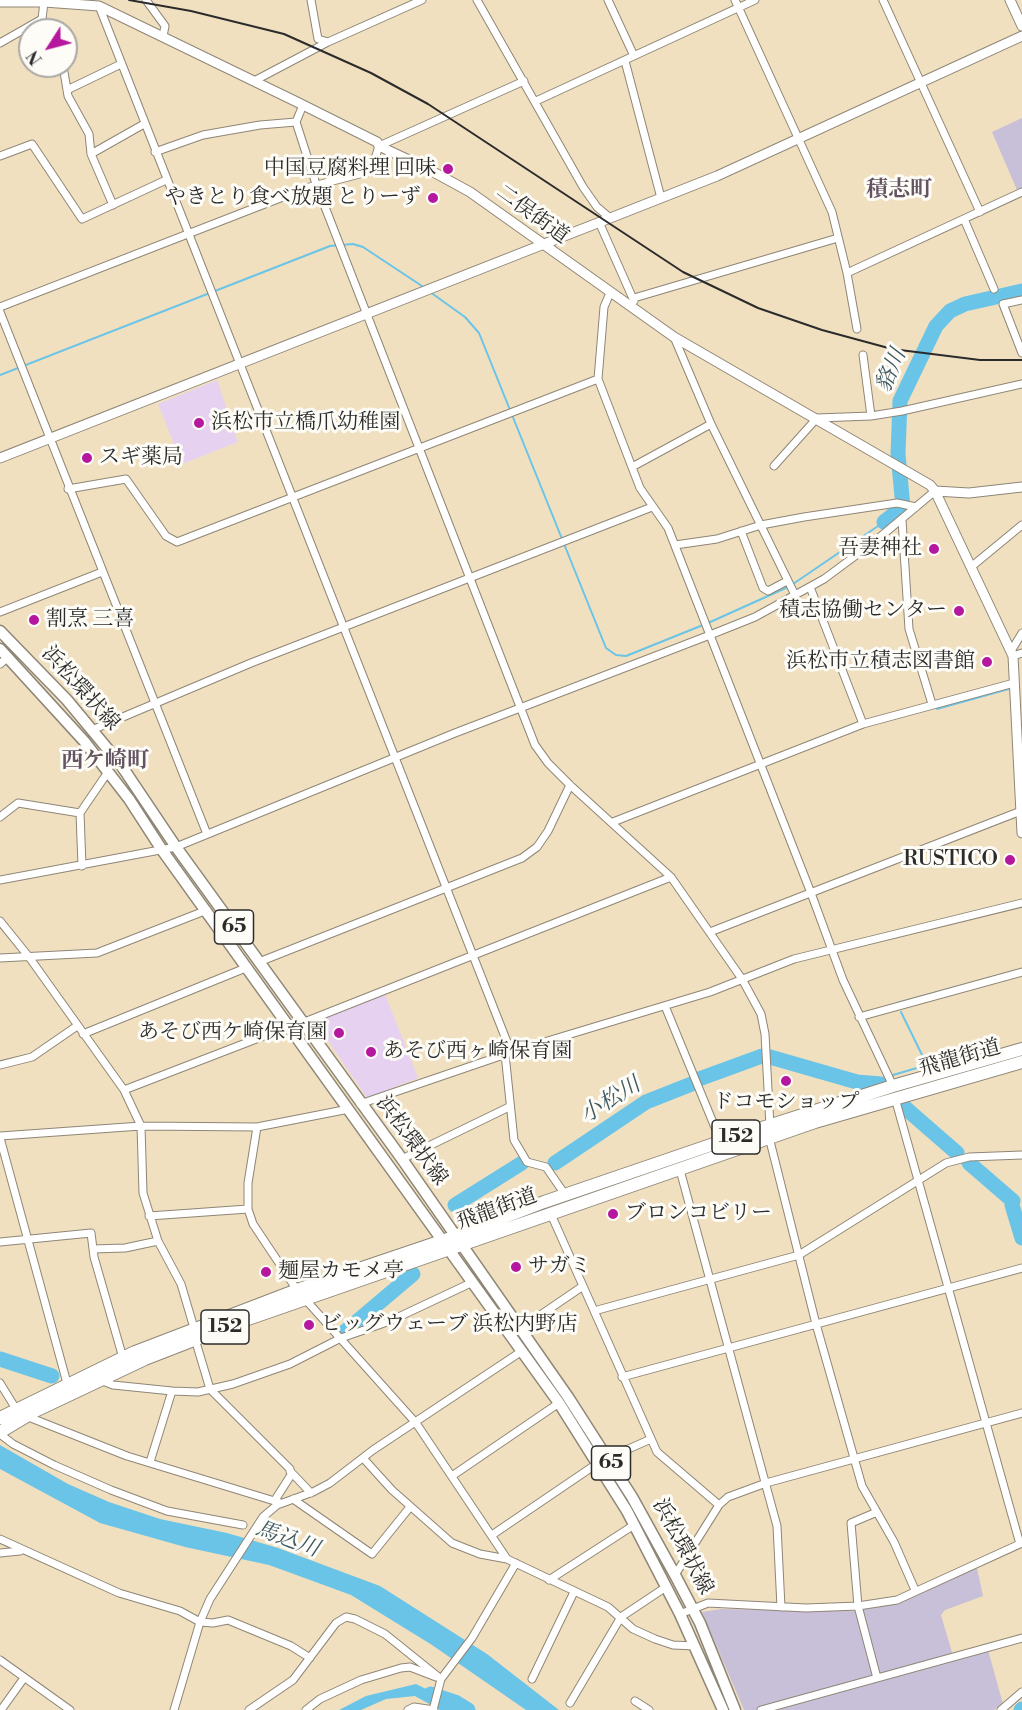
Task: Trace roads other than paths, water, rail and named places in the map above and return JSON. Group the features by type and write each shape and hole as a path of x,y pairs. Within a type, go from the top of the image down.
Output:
{"highway":[{"name":"飛龍街道","path":"0,1433 21,1413 67,1383 123,1358 452,1242 680,1170 770,1132 1022,1049"},
{"name":"飛龍街道","path":"894,1092 1022,1062"},
{"name":"飛龍街道","path":"452,1242 566,1196 721,1142 770,1132"},
{"name":"飛龍街道","path":"0,1418 21,1413 100,1380 194,1333"}],"main road":[{"name":"浜松環状線","path":"0,631 92,730 121,765 176,847 402,1159 474,1282 603,1460 680,1614 723,1710"},
{"name":"浜松環状線","path":"3,656 108,772 349,1109 520,1329 675,1575 692,1608 735,1710"}],"street":[{"path":"146,0 165,26 163,36"},
{"path":"311,0 318,39 328,42"},
{"path":"254,81 328,42 422,0"},
{"path":"477,0 583,187 597,207 610,218"},
{"path":"608,0 634,56"},
{"path":"735,0 831,212 847,273 857,329"},
{"path":"536,101 755,0"},
{"path":"883,0 980,212"},
{"path":"1010,0 1022,26"},
{"path":"42,18 44,2"},
{"name":"二俣街道","path":"0,3 44,2 99,6 377,142 379,146 470,192 674,337 818,418 893,465 930,485 935,491 969,493 1022,487"},
{"path":"99,6 238,364 473,955 508,1053 508,1107 514,1140 522,1156 534,1165 546,1167 566,1196"},
{"path":"0,43 18,33"},
{"path":"0,458 717,176 1022,36"},
{"path":"625,61 661,198"},
{"path":"67,90 121,64"},
{"path":"65,78 67,90 89,134 91,154 113,205"},
{"path":"0,307 316,184 371,171 379,146 524,81"},
{"path":"303,105 296,122 316,184 535,745 548,763 671,877 742,979 761,1014 765,1034 770,1132 816,1324 862,1486 894,1542 915,1590"},
{"path":"155,152 203,135 260,125 296,122"},
{"path":"91,154 144,124"},
{"path":"0,156 32,144 82,219 166,180"},
{"path":"847,273 1022,192"},
{"path":"964,219 994,289"},
{"path":"599,222 634,298 637,310"},
{"path":"634,298 838,238"},
{"path":"610,293 604,307 598,379 640,488 668,528 859,1017 894,1092 1021,1543 897,1600 858,1606 781,1607 708,1603 680,1614"},
{"path":"1022,300 1003,304 1022,353"},
{"path":"0,312 68,489 207,834"},
{"path":"674,337 711,424 793,593"},
{"path":"863,355 871,416"},
{"path":"68,489 126,479 165,536 177,542 598,379"},
{"path":"774,466 818,418 871,416 899,412 1022,384"},
{"path":"632,467 711,424"},
{"path":"0,879 176,847 394,757 709,632 755,617 793,593 810,587 902,520 913,507 935,491 1015,654"},
{"path":"675,545 717,539 761,525 897,503 913,507"},
{"path":"92,730 155,702 343,627 652,507"},
{"path":"902,520 909,629 932,704"},
{"path":"971,567 1022,525"},
{"path":"741,531 763,588 768,591 787,582"},
{"path":"0,612 102,572"},
{"path":"810,587 863,724"},
{"path":"1022,633 1015,654 1014,687 1020,761 1022,833"},
{"path":"613,822 863,724 932,704 1014,687"},
{"path":"81,866 80,813 108,772"},
{"path":"259,962 522,858 537,847 548,831 570,784"},
{"path":"0,817 18,802 80,813"},
{"path":"710,932 1021,812"},
{"path":"302,1023 671,877"},
{"path":"360,1104 508,1053 665,1006 767,968 832,949 1022,903"},
{"path":"0,958 97,953 207,910"},
{"path":"0,921 29,957 124,1090 141,1126 142,1185 149,1216 158,1240 181,1284 210,1389 311,1492"},
{"path":"83,1034 248,967"},
{"path":"859,1017 1022,972"},
{"path":"665,1006 721,1142"},
{"path":"0,1065 32,1056 77,1026"},
{"path":"124,1090 290,1026"},
{"path":"402,1159 508,1107"},
{"path":"67,1383 0,1137 141,1126 257,1127 349,1109"},
{"path":"257,1127 248,1183 248,1209 253,1224 301,1294 416,1423 507,1559"},
{"path":"594,1311 799,1255 946,1163 969,1157 1022,1155"},
{"path":"680,1170 777,1526 781,1607"},
{"path":"149,1216 248,1209"},
{"path":"550,1212 657,1452 719,1505"},
{"path":"0,1242 91,1233 93,1249 123,1358"},
{"path":"93,1249 124,1248 158,1240"},
{"path":"622,1377 1022,1268"},
{"path":"100,1380 113,1385 172,1391 210,1389 253,1378 290,1364 341,1338 390,1321 474,1282"},
{"path":"520,1329 583,1286"},
{"path":"0,1383 21,1413 101,1447 278,1502 292,1499 330,1483 363,1458 522,1351"},
{"path":"150,1462 172,1391"},
{"path":"452,1476 560,1403"},
{"path":"675,1575 719,1505 728,1497 766,1483 1022,1413"},
{"path":"0,1433 54,1465 122,1494 167,1511 243,1525"},
{"path":"492,1535 603,1460 651,1439"},
{"path":"363,1458 410,1507 452,1543 480,1554 516,1563 608,1607 633,1629 655,1639 673,1646 695,1646"},
{"path":"174,1710 200,1622 210,1599 263,1517 278,1502 291,1475 290,1471"},
{"path":"292,1499 372,1554 410,1507"},
{"path":"877,1512 851,1523 858,1606 877,1678"},
{"path":"549,1580 634,1525"},
{"path":"0,1539 119,1593 180,1611 200,1622 213,1623 228,1620 258,1631 310,1658"},
{"path":"0,1553 23,1551"},
{"path":"408,1710 414,1707 433,1710 443,1676 472,1638 516,1563"},
{"path":"570,1703 621,1617 666,1587"},
{"path":"532,1679 574,1592"},
{"path":"249,1710 293,1680 339,1620 345,1617 355,1619 386,1634 443,1676"},
{"path":"761,1710 1022,1638"},
{"path":"0,1660 70,1710"},
{"path":"306,1710 320,1699 361,1680 401,1668 410,1666 443,1676"},
{"path":"1,1710 24,1678"},
{"path":"1001,1710 1022,1692"},
{"path":"635,1701 649,1710"}],"water":[{"path":"0,1445 68,1484 109,1502 160,1519 227,1533 278,1548 380,1586 487,1654 559,1710 526,1710 432,1645 351,1595 269,1565 185,1547 100,1523 0,1469"},
{"path":"416,1684 469,1710 440,1710 415,1696 386,1699 361,1710 339,1710 366,1696"}],"waterway":[{"path":"0,375 330,246 353,244 363,247 425,288"},
{"name":"貉川","path":"884,522 903,507 898,454 900,401 936,326 950,311 965,304 1022,291"},
{"path":"430,292 465,317 479,333 606,648 616,655 626,656 703,625"},
{"path":"793,584 884,522"},
{"path":"708,623 788,587"},
{"path":"937,709 1012,688"},
{"path":"897,1003 1018,970"},
{"path":"893,1080 893,1075 927,1065 901,1012"},
{"name":"小松川","path":"699,1079 762,1056"},
{"name":"小松川","path":"770,1057 857,1082 881,1084"},
{"name":"小松川","path":"555,1163 646,1102 694,1083"},
{"name":"小松川","path":"903,1106 957,1153"},
{"name":"小松川","path":"455,1205 522,1163"},
{"name":"小松川","path":"969,1163 1013,1201 1012,1205 1022,1238"},
{"name":"小松川","path":"341,1335 413,1274"},
{"name":"小松川","path":"0,1359 52,1376"},
{"path":"431,1694 455,1702 468,1710"}],"railway":[{"path":"129,0 191,11 284,34 371,73 428,104 683,272 758,308 822,330 892,349 980,360 1022,360"}],"place":[{"name":"中国豆腐料理 回味","path":"448,169"},
{"name":"やきとり食べ放題 とりーず","path":"433,198"},
{"name":"浜松市立橋爪幼稚園","path":"199,423"},
{"name":"スギ薬局","path":"87,458"},
{"name":"吾妻神社","path":"934,549"},
{"name":"積志協働センター","path":"959,611"},
{"name":"割烹 三喜","path":"34,620"},
{"name":"浜松市立積志図書館","path":"987,662"},
{"name":"RUSTICO","path":"1010,860"},
{"name":"あそび西ケ崎保育園","path":"339,1033"},
{"name":"あそび西ヶ崎保育園","path":"371,1052"},
{"name":"ドコモショップ","path":"786,1081"},
{"name":"ブロンコビリー","path":"613,1214"},
{"name":"サガミ","path":"516,1267"},
{"name":"麺屋カモメ亭","path":"266,1272"},
{"name":"ビッグウェーブ 浜松内野店","path":"309,1325"}],"district":[{"name":"積志町","path":"899,191"},
{"name":"西ケ崎町","path":"105,762"}],"water label":[{"name":"馬込川","path":"287,1540"}]}
